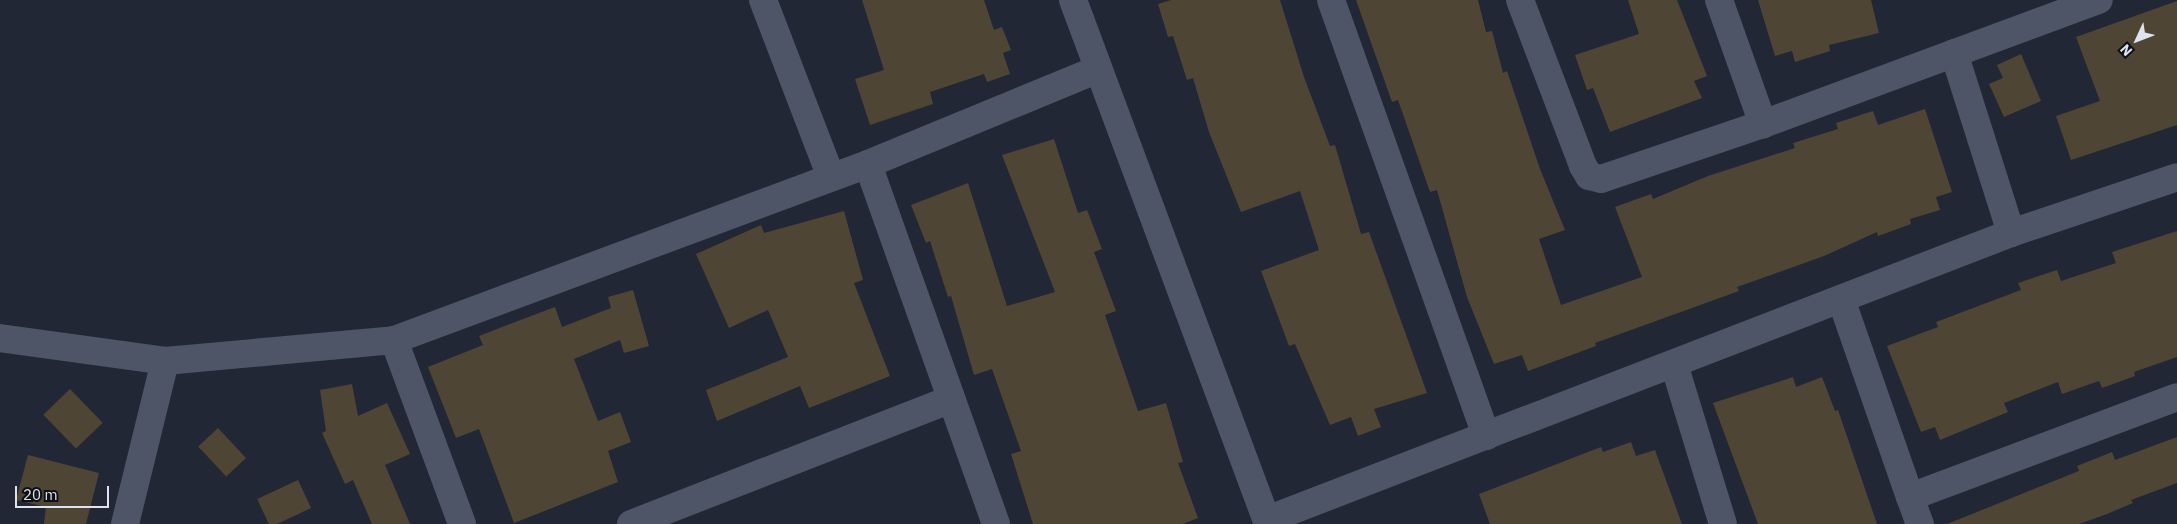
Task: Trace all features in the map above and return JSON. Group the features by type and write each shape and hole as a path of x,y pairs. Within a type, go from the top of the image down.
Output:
{"street":[{"path":"763,0 831,177"},
{"path":"1073,0 1267,522 2011,233 2177,177"},
{"path":"1331,0 1486,436"},
{"path":"1520,0 1589,176 1601,179 1763,124 2099,0"},
{"path":"1719,0 1763,124"},
{"path":"1954,53 2011,233"},
{"path":"0,338 165,360 394,340 868,164 1098,69"},
{"path":"868,164 996,524"},
{"path":"1841,299 1920,524"},
{"path":"394,340 462,524"},
{"path":"125,524 165,360"},
{"path":"1674,364 1723,524"},
{"path":"1910,497 2177,397"},
{"path":"631,524 952,399"}],"building":[{"path":"862,0 984,0 994,30 1002,27 1011,50 1003,53 1010,74 987,82 984,74 930,92 933,104 870,125 855,79 884,70"},
{"path":"1171,0 1280,0 1304,77 1330,146 1335,145 1361,234 1369,232 1427,393 1374,409 1381,427 1358,436 1351,417 1330,425 1295,344 1289,346 1261,271 1319,250 1300,191 1241,212 1209,132 1193,78 1187,80 1173,36 1168,37 1158,4"},
{"path":"1356,0 1478,0 1486,32 1492,31 1503,73 1507,71 1540,169 1565,230 1539,239 1561,305 1642,277 1615,207 1651,194 1653,199 1708,176 1795,148 1793,143 1838,129 1836,123 1873,111 1878,125 1925,109 1952,192 1936,197 1940,210 1910,219 1911,224 1878,236 1877,232 1824,256 1737,287 1739,291 1595,343 1596,346 1528,371 1522,355 1494,364 1467,297 1437,190 1430,192 1398,100 1392,102"},
{"path":"1628,0 1677,0 1707,76 1694,81 1702,98 1610,132 1593,88 1587,90 1575,55 1639,34"},
{"path":"1758,0 1871,0 1879,33 1829,45 1830,51 1795,62 1792,51 1775,56"},
{"path":"2177,1 2177,125 2071,160 2056,116 2100,101 2076,37"},
{"path":"2021,54 2041,101 2004,117 1989,84 2003,78 1997,65"},
{"path":"1054,139 1078,213 1087,210 1102,249 1094,252 1116,311 1105,315 1138,411 1166,403 1183,462 1178,463 1198,518 1183,524 1033,524 1011,454 1021,451 992,369 974,375 951,296 948,297 930,241 926,243 911,205 968,183 1007,306 1055,292 1002,155"},
{"path":"844,211 863,280 854,283 890,376 809,408 800,386 717,421 706,390 788,357 768,310 729,328 696,254 761,225 764,233"},
{"path":"2177,231 2177,357 2134,372 2135,376 2102,388 2099,381 2062,394 2058,382 2004,403 2008,412 1940,440 1935,427 1921,432 1887,346 1938,327 1936,322 2021,290 2018,283 2057,270 2061,281 2116,263 2112,252"},
{"path":"633,290 649,346 624,353 620,340 574,359 598,421 620,412 631,442 608,451 618,482 514,523 479,429 456,438 428,367 483,345 479,336 531,316 555,307 562,327 611,308 608,297"},
{"path":"1793,377 1796,387 1822,377 1835,411 1838,410 1877,524 1758,524 1713,403"},
{"path":"352,384 358,416 387,403 410,454 385,465 410,524 372,524 353,480 345,484 322,433 326,431 320,390"},
{"path":"70,389 103,423 76,449 43,415"},
{"path":"218,428 246,458 226,476 198,446"},
{"path":"2177,437 2177,483 2131,500 2133,503 2107,514 2079,524 1947,524 2079,471 2077,466 2112,452 2115,460"},
{"path":"1631,442 1636,456 1655,450 1682,524 1490,524 1479,494 1601,447 1603,452"},
{"path":"28,455 99,473 86,524 44,524 46,507 16,500"},
{"path":"298,480 311,508 277,524 269,524 257,499"}]}
